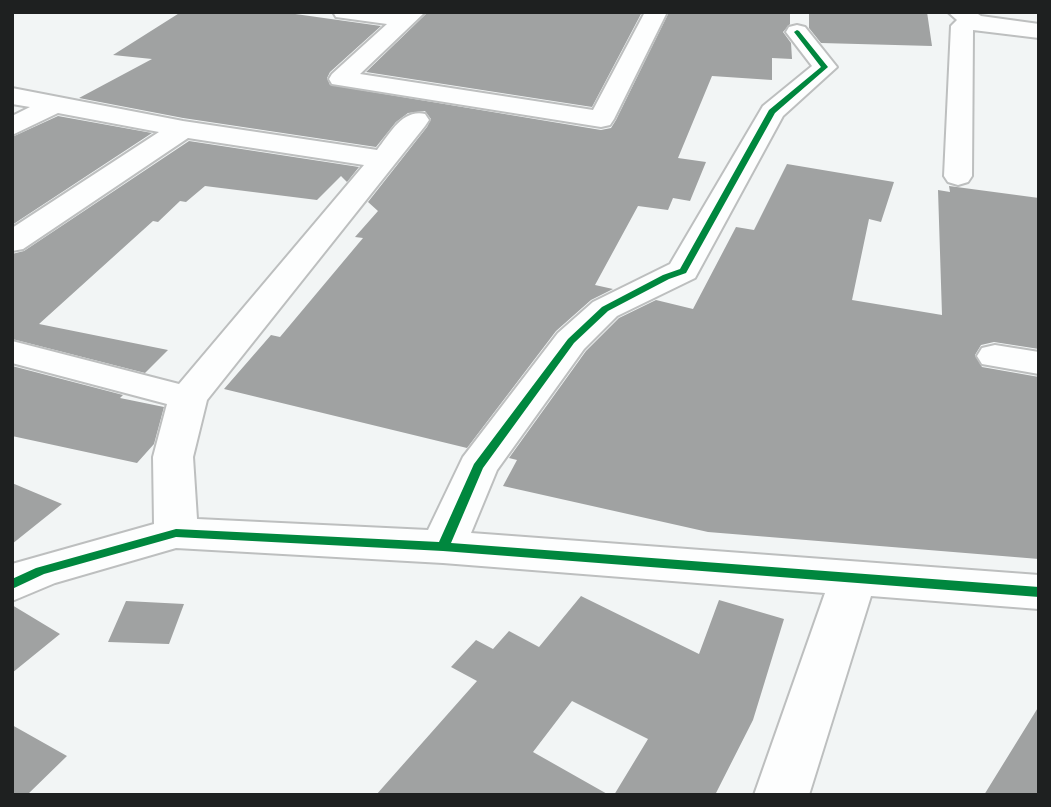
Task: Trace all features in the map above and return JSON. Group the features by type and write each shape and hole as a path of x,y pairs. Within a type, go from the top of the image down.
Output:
{"street":[{"path":"344,12 410,16"},
{"path":"410,16 341,79 601,119 656,12"},
{"path":"958,176 962,26 967,17 1039,31"},
{"path":"443,547 478,467 571,341 605,309 666,277 684,271 772,112 825,67 797,32"},
{"path":"12,96 183,129 382,159"},
{"path":"12,127 53,104"},
{"path":"176,533 173,457 188,398 416,120"},
{"path":"12,242 183,129"},
{"path":"12,352 188,398"},
{"path":"995,356 1039,363"},
{"path":"12,584 40,571 176,533 443,547 1039,592"},
{"path":"781,795 853,580"}],"building":[{"path":"181,12 281,12 381,26 330,72 327,78 330,85 601,130 611,128 616,120 669,12 790,12 790,24 783,32 791,43 792,59 772,58 772,80 712,76 678,158 706,162 690,201 673,198 668,210 638,206 595,285 613,289 591,300 556,331 467,448 224,389 271,335 280,337 363,238 355,237 378,211 368,202 431,119 425,111 408,113 396,122 376,147 183,118 79,98 152,59 113,55"},
{"path":"428,12 642,12 592,107 366,72"},
{"path":"809,12 927,12 932,46 821,43 809,28"},
{"path":"58,116 152,133 12,225 12,137"},
{"path":"189,141 359,167 347,182 341,176 317,200 205,186 186,202 180,201 158,222 153,221 39,324 168,350 145,373 12,339 12,254 24,251"},
{"path":"787,164 894,182 881,222 869,219 852,300 942,315 938,190 950,192 949,186 1039,198 1039,349 994,342 981,345 975,355 982,367 1039,377 1039,559 708,532 503,486 517,460 509,458 586,351 619,318 656,300 693,309 736,227 754,230"},
{"path":"12,366 123,395 120,398 164,407 154,444 137,463 12,436"},
{"path":"12,483 62,504 12,544"},
{"path":"581,596 699,654 719,600 784,619 753,720 715,795 614,795 648,739 572,701 533,752 609,795 376,795 477,681 451,667 476,640 493,649 509,631 539,647"},
{"path":"126,601 184,604 169,644 108,642"},
{"path":"12,605 60,634 12,673"},
{"path":"1039,706 1039,795 984,795"},
{"path":"12,725 67,756 27,795 12,795"}],"cycle path":[{"path":"443,547 478,467 571,341 605,309 683,271 772,112 825,67 797,32"},
{"path":"12,584 40,571 176,533 443,547 1039,592"}]}
